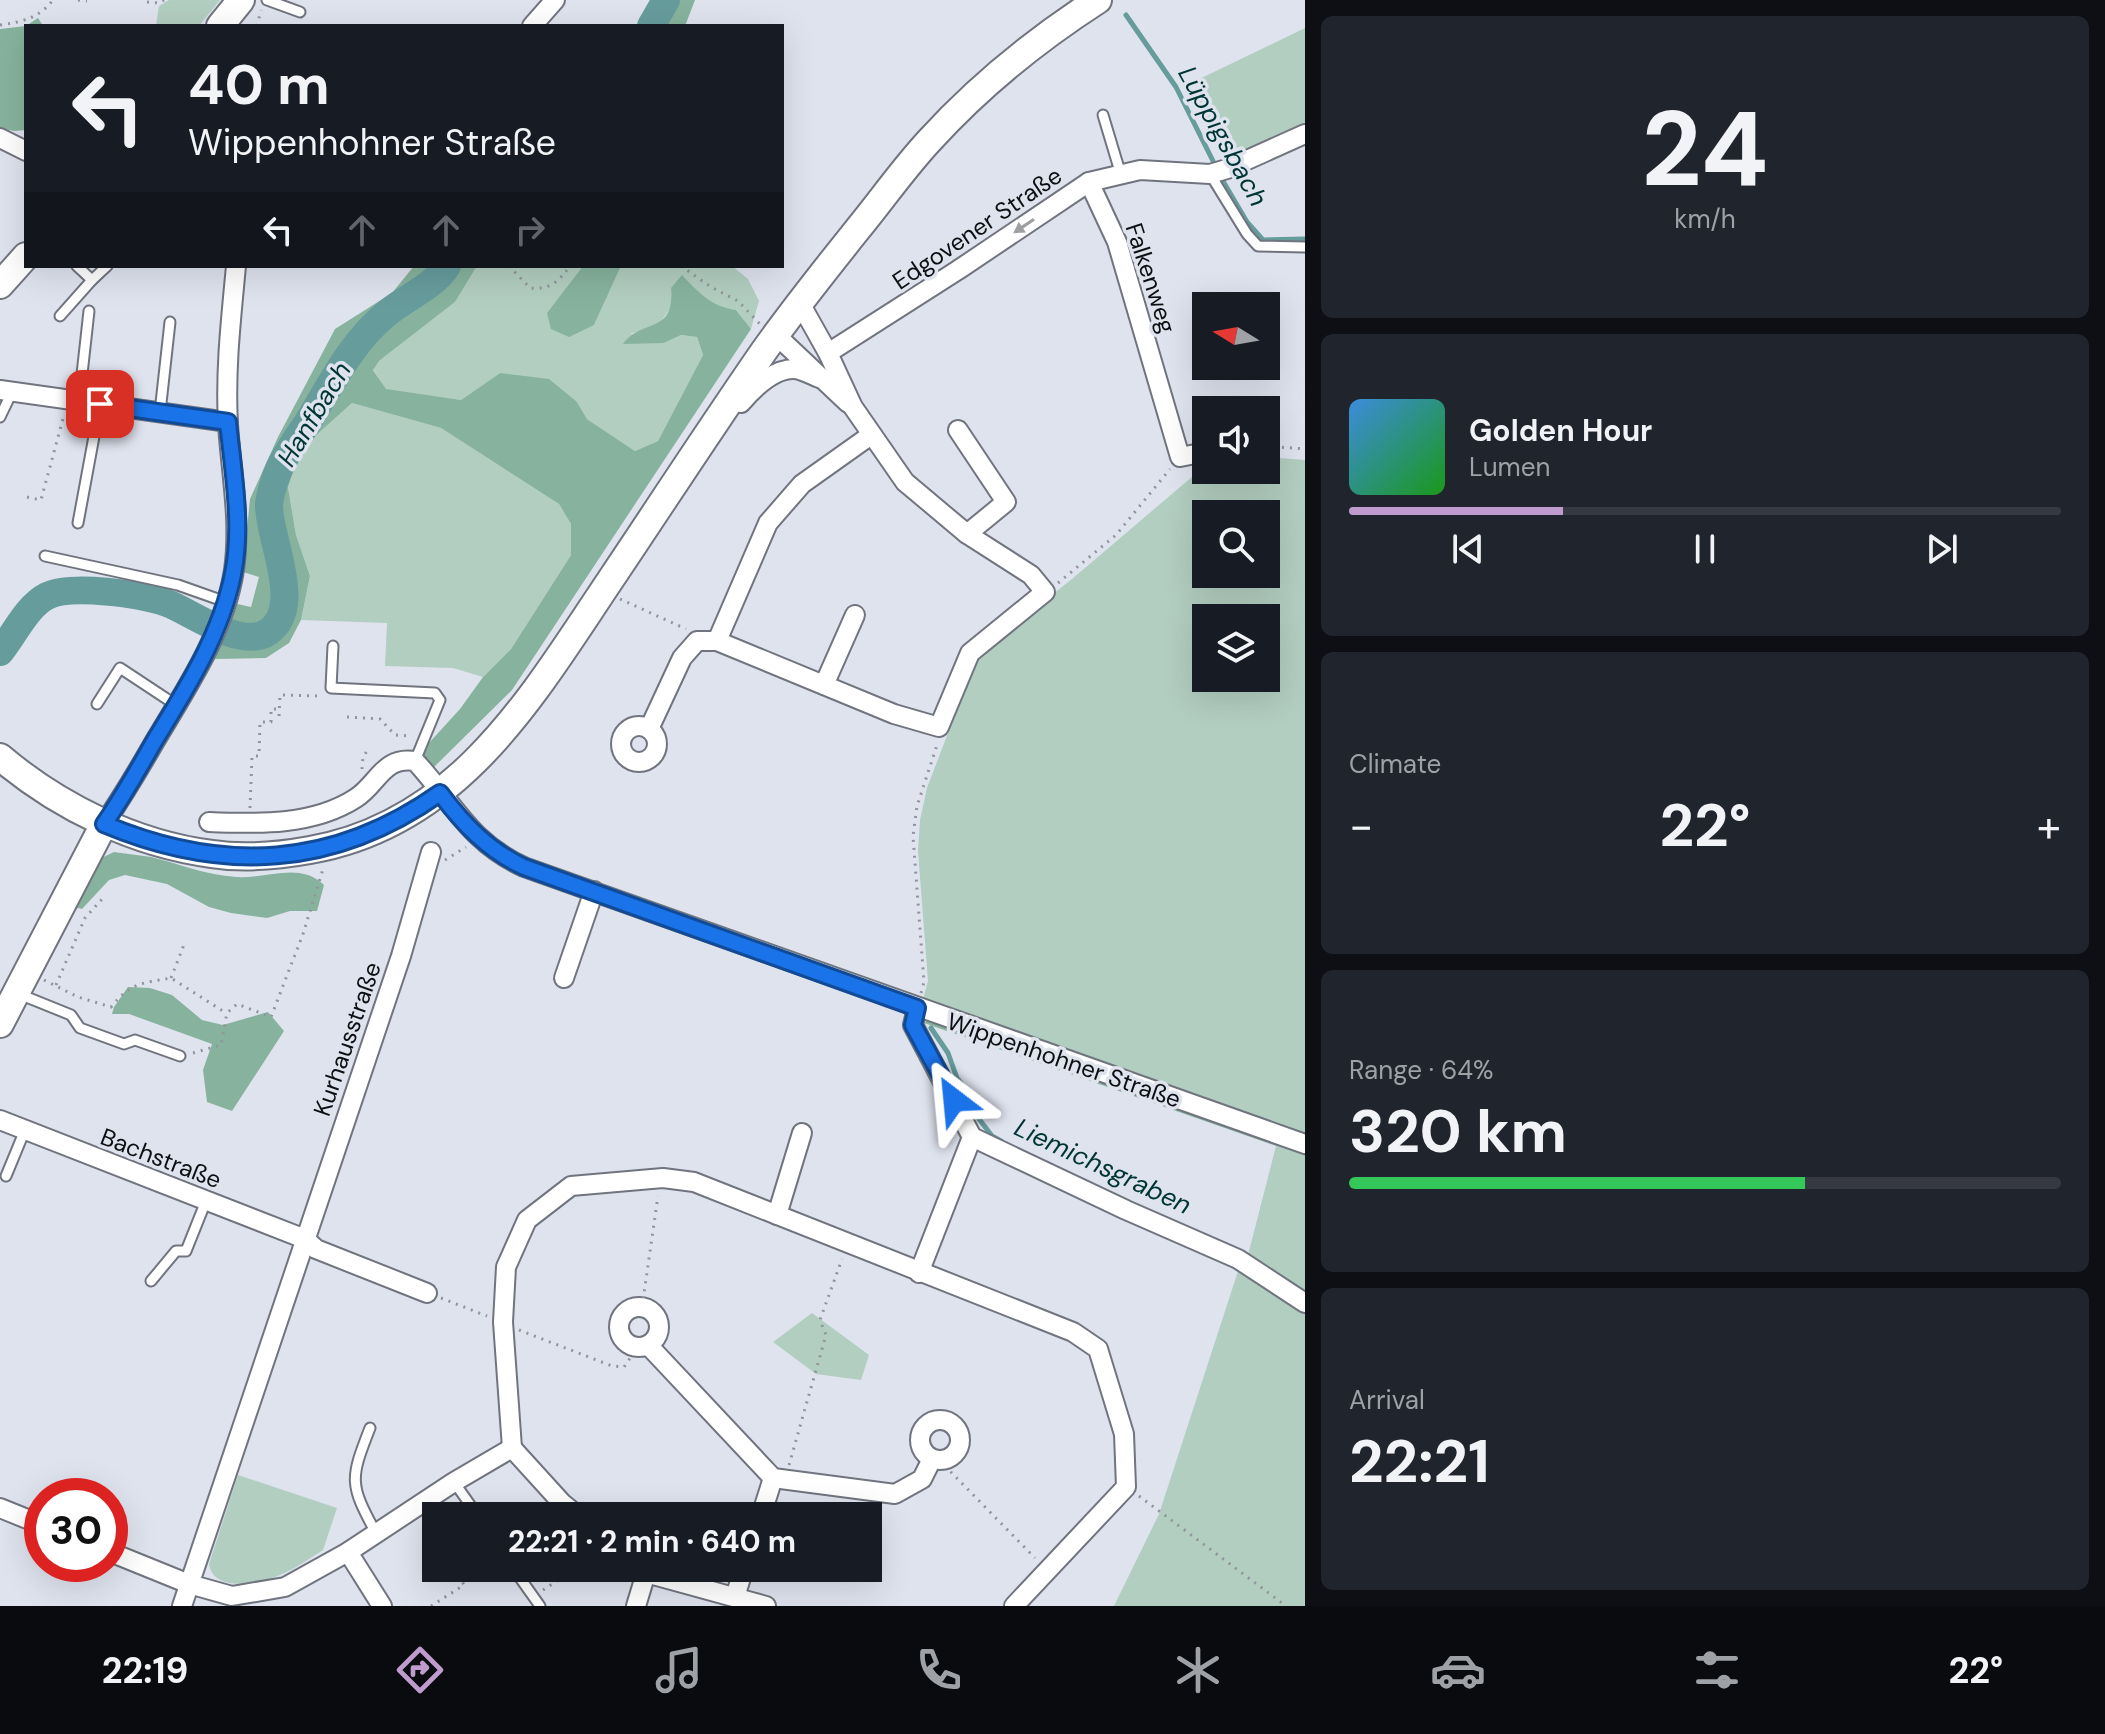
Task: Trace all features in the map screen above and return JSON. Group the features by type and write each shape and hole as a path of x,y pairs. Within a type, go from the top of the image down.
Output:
{"main road":[{"path":"222,24 241,0"},
{"path":"0,757 22,775 104,824 172,847 233,857 276,856 331,847 384,828 413,812 464,773 520,712 693,455 769,331 800,303 928,142 1000,71 1093,3"},
{"path":"0,285 24,258"},
{"path":"0,1024 104,824"}],"street":[{"path":"534,24 555,0"},
{"name":"Edgovener Straße","path":"828,353 1089,182 1140,170 1218,171 1305,134"},
{"path":"0,138 24,150"},
{"name":"Falkenweg","path":"1089,182 1117,242 1180,457"},
{"path":"104,824 211,642 234,573 238,528 228,422 228,347 236,268"},
{"path":"649,729 682,658 697,641 717,641 894,714 939,727 970,653 1045,592 1031,575 967,534 905,482 853,407 800,303"},
{"path":"769,331 853,407"},
{"path":"693,455 755,387 784,371 796,369 819,378"},
{"path":"6,391 228,422"},
{"path":"958,430 1006,502 967,534"},
{"path":"717,641 768,523 802,484 871,435"},
{"path":"1180,457 1192,455"},
{"path":"824,685 855,615"},
{"path":"209,822 250,824 292,820 336,808 368,789 387,765 408,759 415,761"},
{"name":"Wippenhohner Straße","path":"415,761 455,813 481,839 508,859 917,1008 1305,1144"},
{"name":"Kurhausstraße","path":"182,1606 401,956 431,852"},
{"path":"564,978 594,891"},
{"path":"917,1008 913,1025 972,1137 1126,1210 1224,1252 1305,1303"},
{"name":"Bachstraße","path":"0,1120 305,1239"},
{"path":"777,1215 802,1133"},
{"path":"919,1273 972,1137"},
{"path":"561,1502 512,1448 503,1322 506,1267 527,1220 571,1186 663,1178 694,1182 1073,1332 1098,1349 1124,1434 1126,1487 1014,1606"},
{"path":"305,1239 316,1249 427,1293"},
{"path":"642,1307 653,1313 659,1324 657,1336 643,1346 631,1346 621,1338 618,1325 629,1309 642,1307"},
{"path":"643,1346 779,1478 895,1494 922,1479 936,1459"},
{"path":"128,1559 189,1584 232,1596 285,1587 348,1552 512,1448"},
{"path":"768,1502 779,1478"},
{"path":"0,1508 24,1518"},
{"path":"348,1552 382,1606"},
{"path":"636,1606 641,1582"},
{"path":"682,1582 766,1606"},
{"path":"735,1597 740,1582"}],"lane":[{"path":"265,0 300,12"},
{"path":"1103,115 1121,175"},
{"path":"1218,171 1247,234 1258,246 1305,247"},
{"path":"79,268 92,280"},
{"path":"60,316 105,268"},
{"path":"73,400 89,311"},
{"path":"160,412 170,322"},
{"path":"0,417 6,391"},
{"path":"78,523 100,404"},
{"path":"45,556 178,585 224,609"},
{"path":"333,646 331,688 435,693 440,700 415,761"},
{"path":"97,704 120,668 176,705"},
{"path":"20,983 71,1015 80,1028 124,1044 135,1040 180,1056"},
{"path":"6,1176 25,1130"},
{"path":"151,1281 176,1251 186,1251 206,1201"},
{"path":"370,1428 354,1469 354,1482 361,1506 376,1533"},
{"path":"454,1482 468,1502"},
{"path":"523,1582 540,1606"}],"path":[{"path":"0,25 23,22 44,10 53,0"},
{"path":"78,0 87,1"},
{"path":"147,2 164,0"},
{"path":"258,24 265,0"},
{"path":"511,268 530,288 542,289 560,279 568,268"},
{"path":"684,268 738,301 769,331"},
{"path":"27,497 41,500 73,400"},
{"path":"1280,447 1305,449"},
{"path":"1045,592 1116,535 1180,457"},
{"path":"630,604 683,626 697,641"},
{"path":"279,716 280,695 325,697"},
{"path":"250,824 252,756 259,756 260,722 271,722 271,709 279,709"},
{"path":"347,717 380,719 395,735 411,735 423,740"},
{"path":"917,1008 924,982 913,836 917,806 937,748 939,727"},
{"path":"425,873 481,839"},
{"path":"180,1056 221,1045 227,1013 237,1004 271,1017 303,934 331,847"},
{"path":"56,985 85,918 103,898"},
{"path":"171,978 185,942"},
{"path":"20,983 56,985 78,997 111,1007 123,992 137,984 171,978 227,1013"},
{"path":"642,1307 654,1212 663,1178"},
{"path":"779,1478 826,1335 820,1320 848,1244"},
{"path":"427,1293 483,1314"},
{"path":"516,1329 612,1366 624,1367 643,1346"},
{"path":"936,1459 1048,1572"},
{"path":"1126,1487 1286,1606"},
{"path":"431,1606 464,1585 462,1582"},
{"path":"534,1597 556,1582"}],"green space":[{"path":"169,0 220,0 201,24 156,24 159,6"},
{"path":"655,0 695,0 686,24 638,24"},
{"path":"24,26 24,130 0,128 0,29"},
{"path":"1305,28 1305,124 1230,157 1189,84"},
{"path":"412,268 476,268 455,302 379,361 373,370 386,389 461,400 500,373 549,379 577,402 587,419 635,451 658,441 703,355 697,337 681,335 664,343 623,344 639,331 663,320 671,303 671,288 682,275 713,302 736,310 751,329 512,690 432,769 424,755 428,744 460,709 483,677 511,649 571,555 571,524 559,504 441,428 352,403 301,449 288,487 296,535 310,576 301,620 289,643 266,658 215,659 233,603 251,607 259,577 243,572 250,499 278,437 335,329 392,293"},
{"path":"476,268 582,268 547,314 594,325 620,268 734,268 748,279 759,301 751,329 736,310 724,309 701,295 671,288 673,305 658,325 630,334 664,343 681,335 697,337 703,355 658,441 635,451 587,419 577,402 500,373 461,400 386,390 373,369 379,361 455,302"},
{"path":"581,268 620,268 594,325 569,337 551,329 547,313"},
{"path":"352,403 441,428 559,504 571,524 571,555 511,649 483,677 453,668 385,666 387,623 301,620 310,576 296,535 288,486 301,449"},
{"path":"1280,458 1305,460 1305,1150 925,1020 924,1023 922,1003 928,981 918,851 920,820 927,788 979,652 1072,579 1192,477 1192,484 1280,484"},
{"path":"114,852 151,857 225,876 294,872 315,878 324,885 317,911 290,911 267,918 209,907 167,884 125,875 109,880 82,909 74,907 97,860"},
{"path":"128,987 150,988 172,995 202,1020 223,1025 268,1012 284,1031 232,1111 207,1102 203,1070 212,1044 129,1014 112,1014"},
{"path":"929,1019 1305,1150 1305,1156 924,1023"},
{"path":"1276,1146 1305,1156 1305,1606 1114,1606 1159,1514 1240,1265 1247,1259"},
{"path":"812,1313 869,1355 861,1380 816,1374 773,1342"},
{"path":"238,1475 337,1508 323,1550 291,1570 250,1583 228,1583 212,1573 209,1564"}],"waterway":[{"name":"Hanfbach","path":"652,24 666,0"},
{"name":"Lüppigsbach","path":"1126,15 1176,87 1216,167"},
{"name":"Lüppigsbach","path":"1220,176 1247,222 1263,240 1305,239"},
{"name":"Hanfbach","path":"0,652 27,614 47,596 58,592 124,594 167,603 231,633 257,636 268,632 279,621 284,606 282,571 269,504 282,463 362,338 386,314 446,268"},
{"name":"Liemichsgraben","path":"931,1028 948,1053 957,1078 973,1099 976,1115 992,1136 1001,1141"}],"route":[{"path":"100,404 228,422 238,528 234,573 211,642 170,717 104,824 136,837 200,853 233,857 276,856 356,840 413,812 440,793 481,839 524,867 917,1008 913,1025 954,1100"}]}
